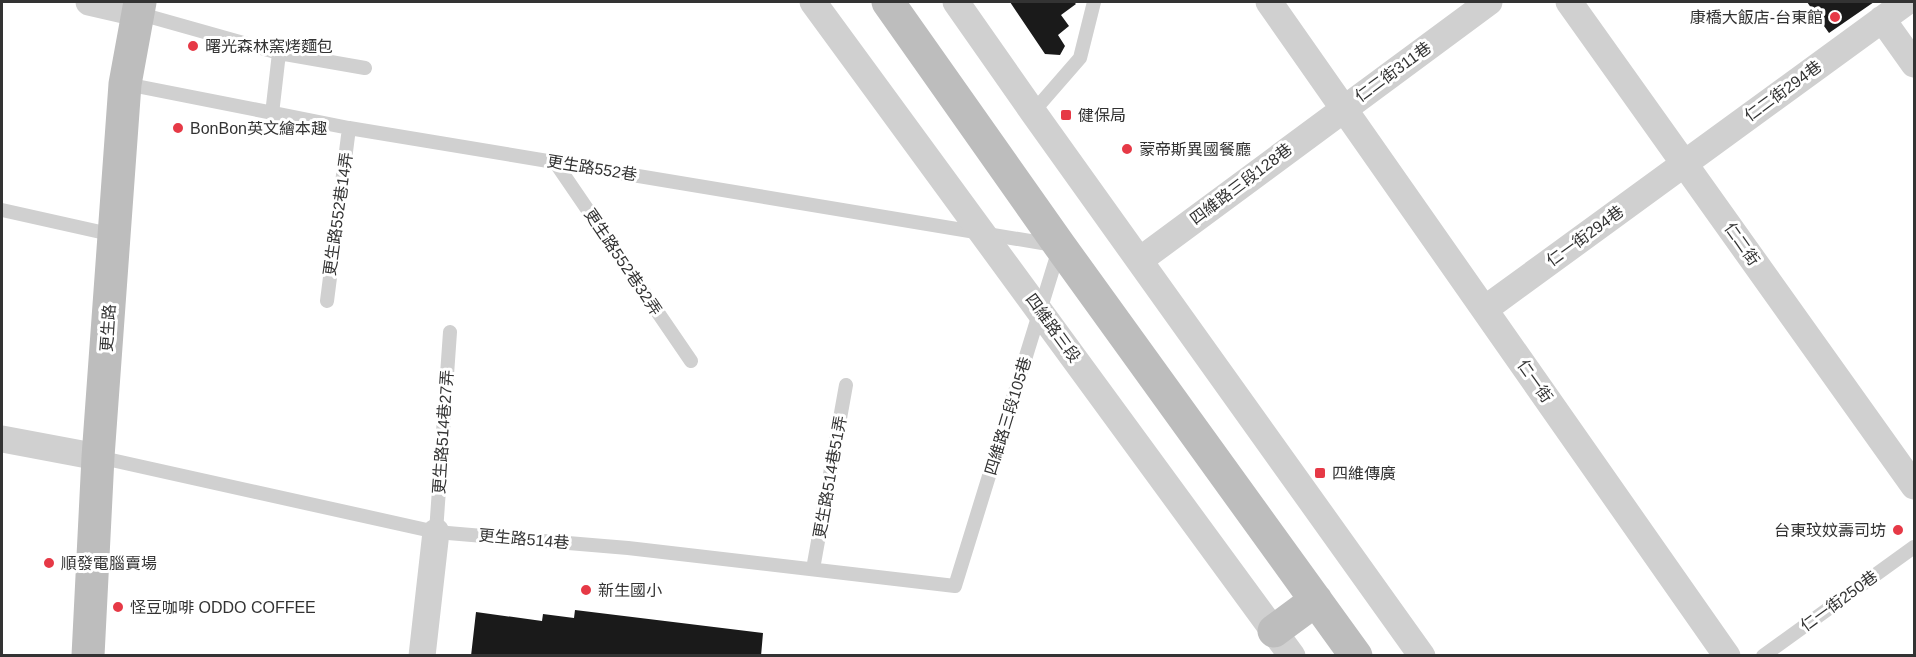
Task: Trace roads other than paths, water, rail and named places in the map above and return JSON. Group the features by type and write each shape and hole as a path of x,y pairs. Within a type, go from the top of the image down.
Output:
{"street":[{"path":"89,2 139,7"},
{"name":"四維路三段","path":"813,2 1283,643"},
{"path":"888,2 1060,246 1356,656"},
{"path":"957,2 1032,112 1422,656"},
{"name":"仁二街311巷","path":"1269,2 1343,108 1489,2"},
{"name":"仁二街","path":"1569,2 1914,486"},
{"name":"仁二街294巷","path":"1685,164 1906,2"},
{"name":"更生路","path":"88,656 98,457 125,84 139,7"},
{"path":"1882,19 1914,64"},
{"name":"四維路三段128巷","path":"1140,260 1343,108"},
{"name":"仁一街","path":"1343,108 1727,656"},
{"name":"仁一街294巷","path":"1485,309 1685,164"},
{"path":"2,440 98,457"},
{"path":"422,656 436,532"},
{"path":"1283,643 1316,600"}],"lane":[{"path":"1032,112 1080,58 1094,2"},
{"path":"139,7 279,53 365,68"},
{"path":"272,114 279,53"},
{"name":"更生路552巷","path":"125,84 350,128 1060,246"},
{"name":"更生路552巷14弄","path":"327,301 350,128"},
{"name":"更生路552巷32弄","path":"555,162 690,362"},
{"path":"2,210 114,235"},
{"name":"四維路三段105巷","path":"956,586 1060,246"},
{"name":"更生路514巷27弄","path":"436,532 450,332"},
{"name":"更生路514巷51弄","path":"813,569 846,386"},
{"name":"更生路514巷","path":"98,457 436,532 628,548 956,586"},
{"name":"仁一街250巷","path":"1763,656 1914,547"}],"place":[{"name":"康橋大飯店-台東館","path":"1835,17"},
{"name":"曙光森林窯烤麵包","path":"193,46"},
{"name":"健保局","path":"1066,115"},
{"name":"BonBon英文繪本趣","path":"178,128"},
{"name":"蒙帝斯異國餐廳","path":"1127,149"},
{"name":"四維傳廣","path":"1320,473"},
{"name":"台東玟妏壽司坊","path":"1898,530"},
{"name":"順發電腦賣場","path":"49,563"},
{"name":"新生國小","path":"586,590"},
{"name":"怪豆咖啡 ODDO COFFEE","path":"118,607"}]}
